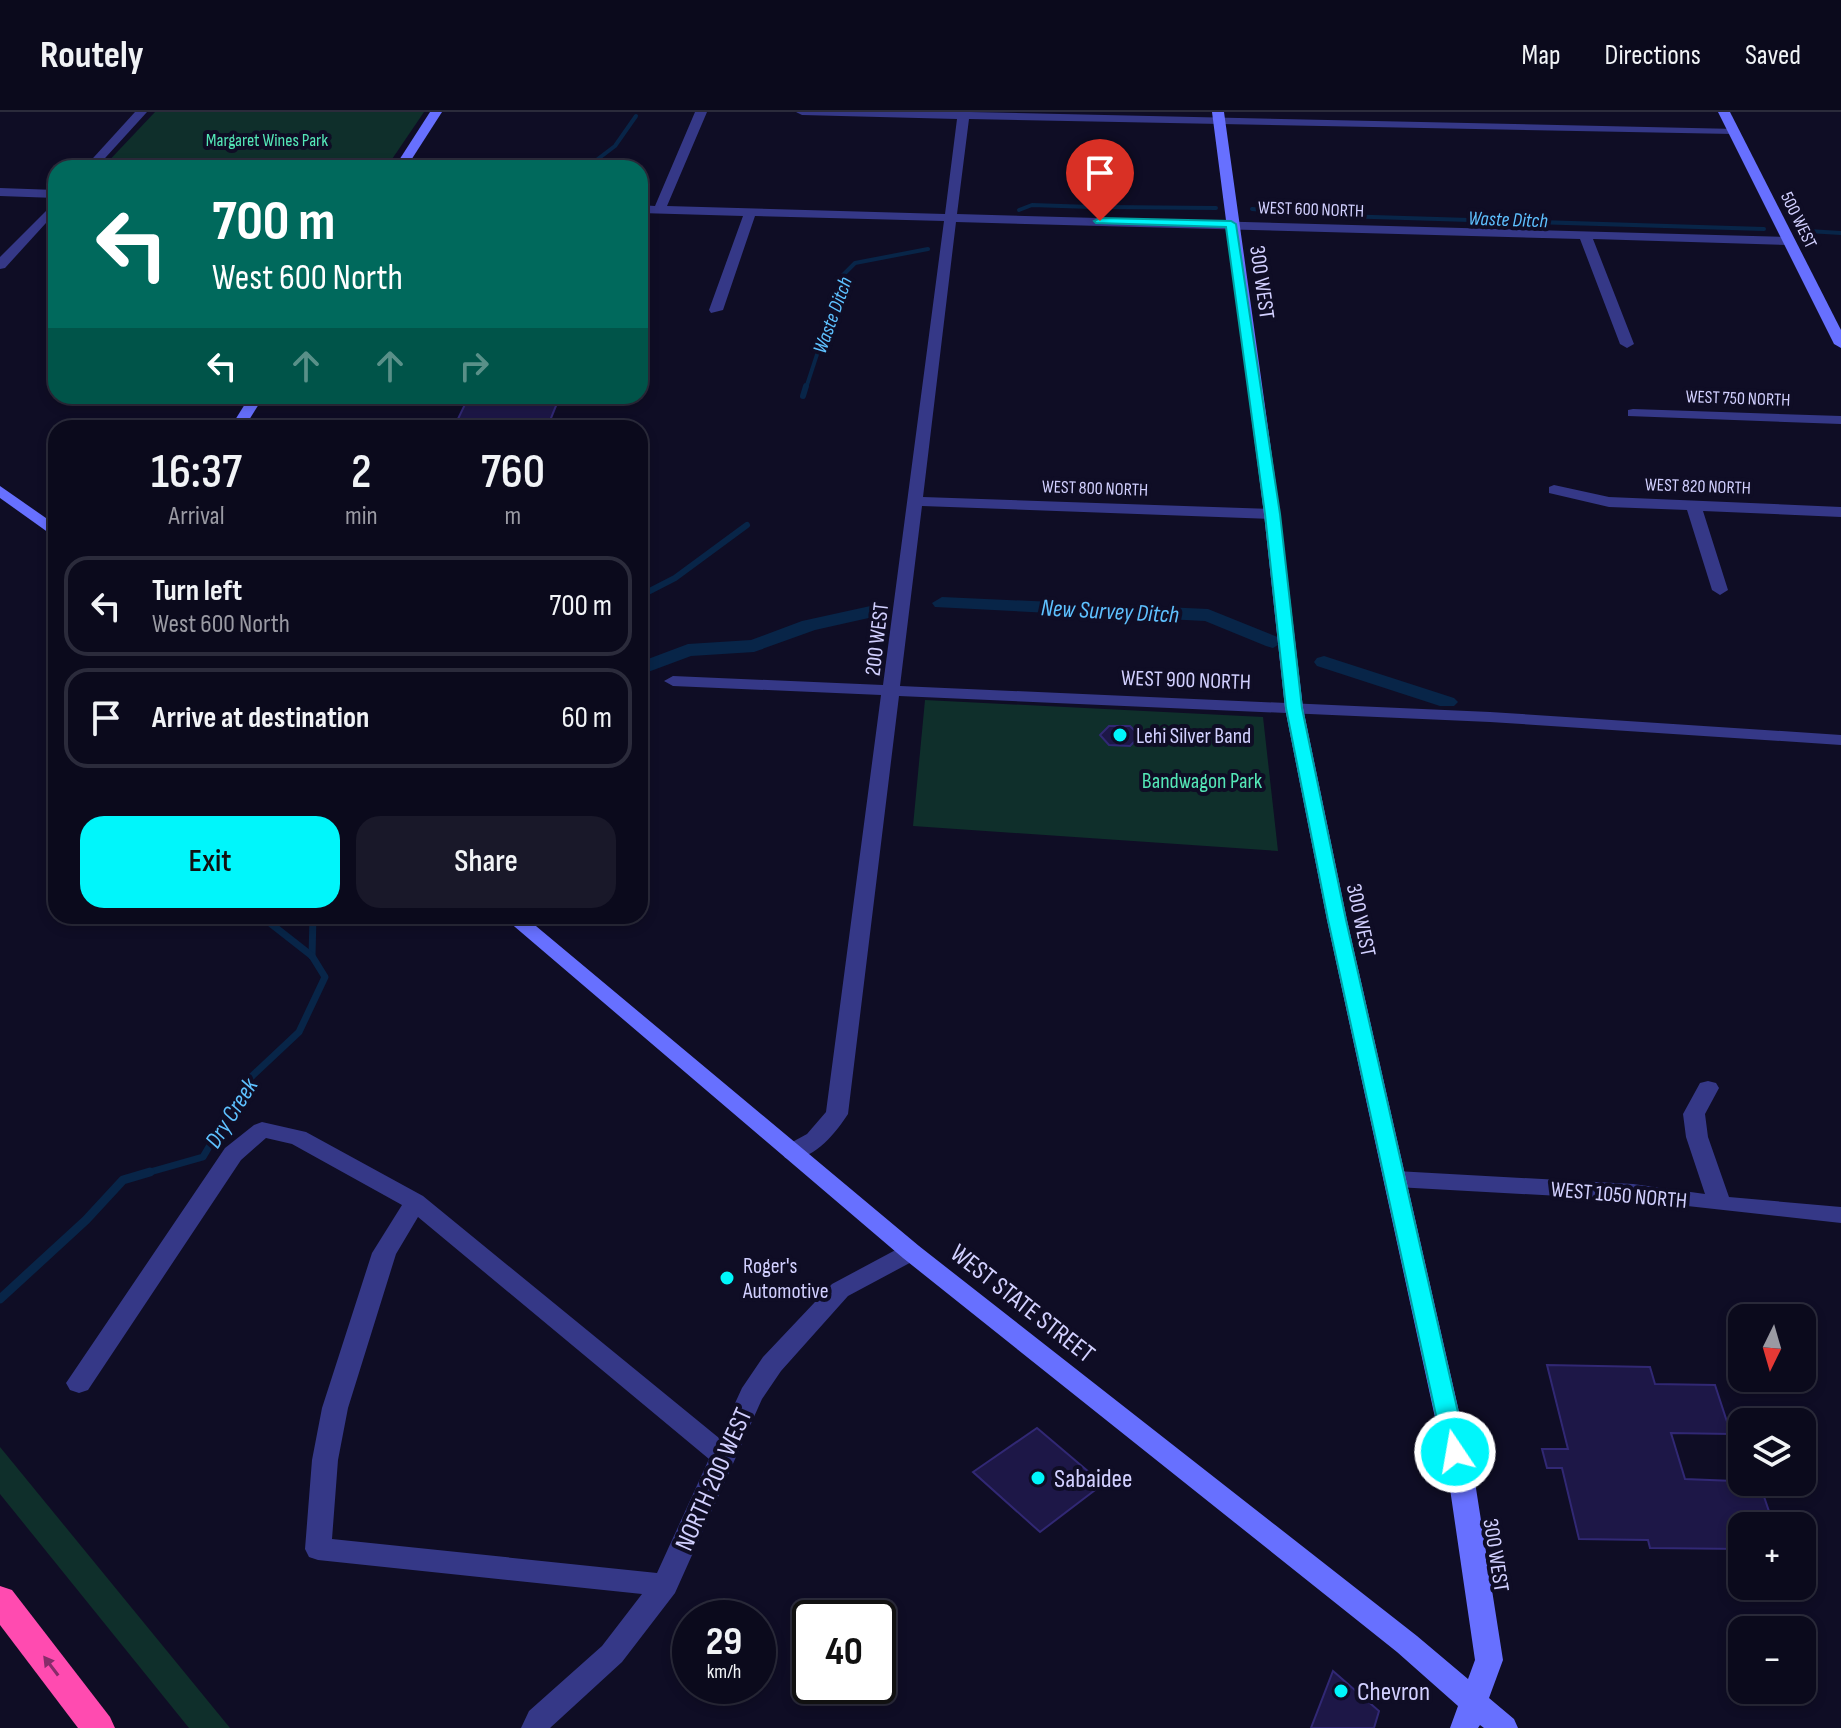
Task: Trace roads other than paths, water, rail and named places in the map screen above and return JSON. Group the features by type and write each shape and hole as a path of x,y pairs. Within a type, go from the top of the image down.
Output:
{"highway":[{"path":"0,1600 98,1728"}],"street":[{"path":"97,160 141,112"},
{"path":"405,160 436,112"},
{"path":"660,209 701,112"},
{"path":"802,112 1219,116 1733,131"},
{"name":"500 WEST","path":"1724,112 1841,344"},
{"name":"200 WEST","path":"793,1152 815,1139 837,1114 964,114"},
{"name":"300 WEST","path":"1219,116 1272,514 1294,708 1462,1482 1489,1660 1464,1728"},
{"path":"0,192 48,194"},
{"name":"WEST 600 NORTH","path":"648,209 1789,241"},
{"path":"716,310 750,212"},
{"path":"0,265 48,214"},
{"path":"1585,236 1627,344"},
{"name":"WEST 750 NORTH","path":"1633,413 1841,420"},
{"name":"WEST 820 NORTH","path":"1554,490 1609,502 1841,512"},
{"path":"0,491 48,527"},
{"name":"WEST 800 NORTH","path":"916,501 1272,514"},
{"path":"1694,506 1720,590"},
{"name":"WEST 900 NORTH","path":"673,681 1490,717 1841,740"},
{"name":"WEST STATE STREET","path":"522,924 911,1252 1407,1644 1504,1728"},
{"path":"1708,1088 1694,1114 1697,1137 1720,1204"},
{"path":"79,1383 233,1154 262,1130 298,1137 415,1202 724,1457"},
{"name":"WEST 1050 NORTH","path":"1396,1179 1633,1192 1841,1215"},
{"path":"415,1202 384,1253 335,1408 325,1460 318,1549 665,1585"},
{"name":"NORTH 200 WEST","path":"535,1728 539,1720 612,1654 665,1585 751,1395 772,1364 840,1290 911,1252"}],"waterway":[{"name":"Dry Creek","path":"597,160 615,146 636,116"},
{"name":"Waste Ditch","path":"1019,210 1032,205 1091,207"},
{"name":"Waste Ditch","path":"1106,207 1216,208"},
{"name":"Waste Ditch","path":"1252,209 1341,216 1764,229"},
{"name":"Waste Ditch","path":"1808,231 1841,233"},
{"name":"Waste Ditch","path":"806,388 843,275 855,263 928,249"},
{"name":"Waste Ditch","path":"803,396 806,386"},
{"name":"Waste Ditch","path":"648,592 675,578 747,525"},
{"name":"New Survey Ditch","path":"942,603 1208,615 1273,642"},
{"name":"New Survey Ditch","path":"648,666 688,650 754,646 809,625 875,611"},
{"name":"New Survey Ditch","path":"1324,662 1447,702"},
{"name":"Dry Creek","path":"271,924 312,956"},
{"name":"Waste Ditch","path":"312,956 313,924"},
{"name":"Dry Creek","path":"149,1172 203,1157 249,1079 299,1032 325,977 312,956"},
{"name":"Dry Creek","path":"0,1299 86,1220 123,1180 149,1172"},
{"name":"Dry Creek","path":"143,1174 149,1172"}],"place":[{"name":"Lehi Silver Band","path":"1120,735"},
{"name":"Roger's Automotive","path":"727,1278"},
{"name":"Sabaidee","path":"1038,1478"},
{"name":"Chevron","path":"1341,1691"}],"park label":[{"name":"Margaret Wines Park","path":"267,140"},
{"name":"Bandwagon Park","path":"1202,780"}]}
